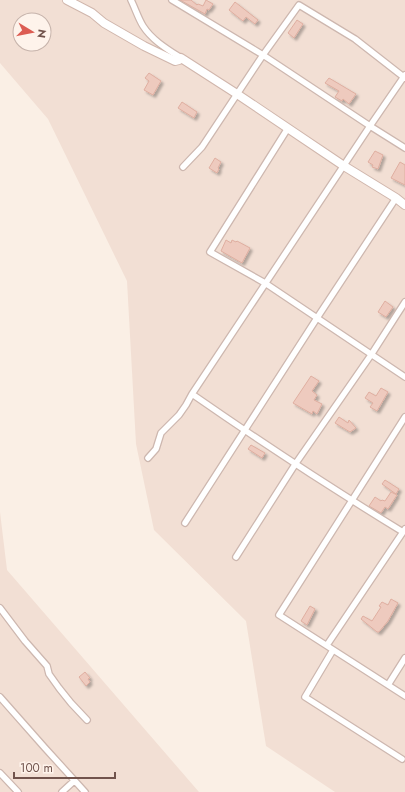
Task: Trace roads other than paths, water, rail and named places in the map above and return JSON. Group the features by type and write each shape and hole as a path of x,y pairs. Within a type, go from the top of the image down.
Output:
{"street":[{"path":"67,0 92,13 104,23 144,46 175,61 181,58"},
{"path":"131,0 142,25 160,44 405,205"},
{"path":"172,0 263,55 405,148"},
{"path":"148,458 156,450 161,433 179,415 186,405 265,283 370,126 405,77 355,39 299,5 263,55 202,148 183,167"},
{"path":"288,128 210,252 265,283 405,378"},
{"path":"185,523 396,198"},
{"path":"236,557 296,464 405,302"},
{"path":"192,394 352,500 404,530 327,645"},
{"path":"405,417 279,615 405,696"},
{"path":"0,608 47,666 49,674 59,688 87,720"},
{"path":"333,650 305,697 402,760"},
{"path":"388,685 405,658"},
{"path":"0,697 84,792"},
{"path":"0,773 18,792"},
{"path":"62,792 74,781"}]}
